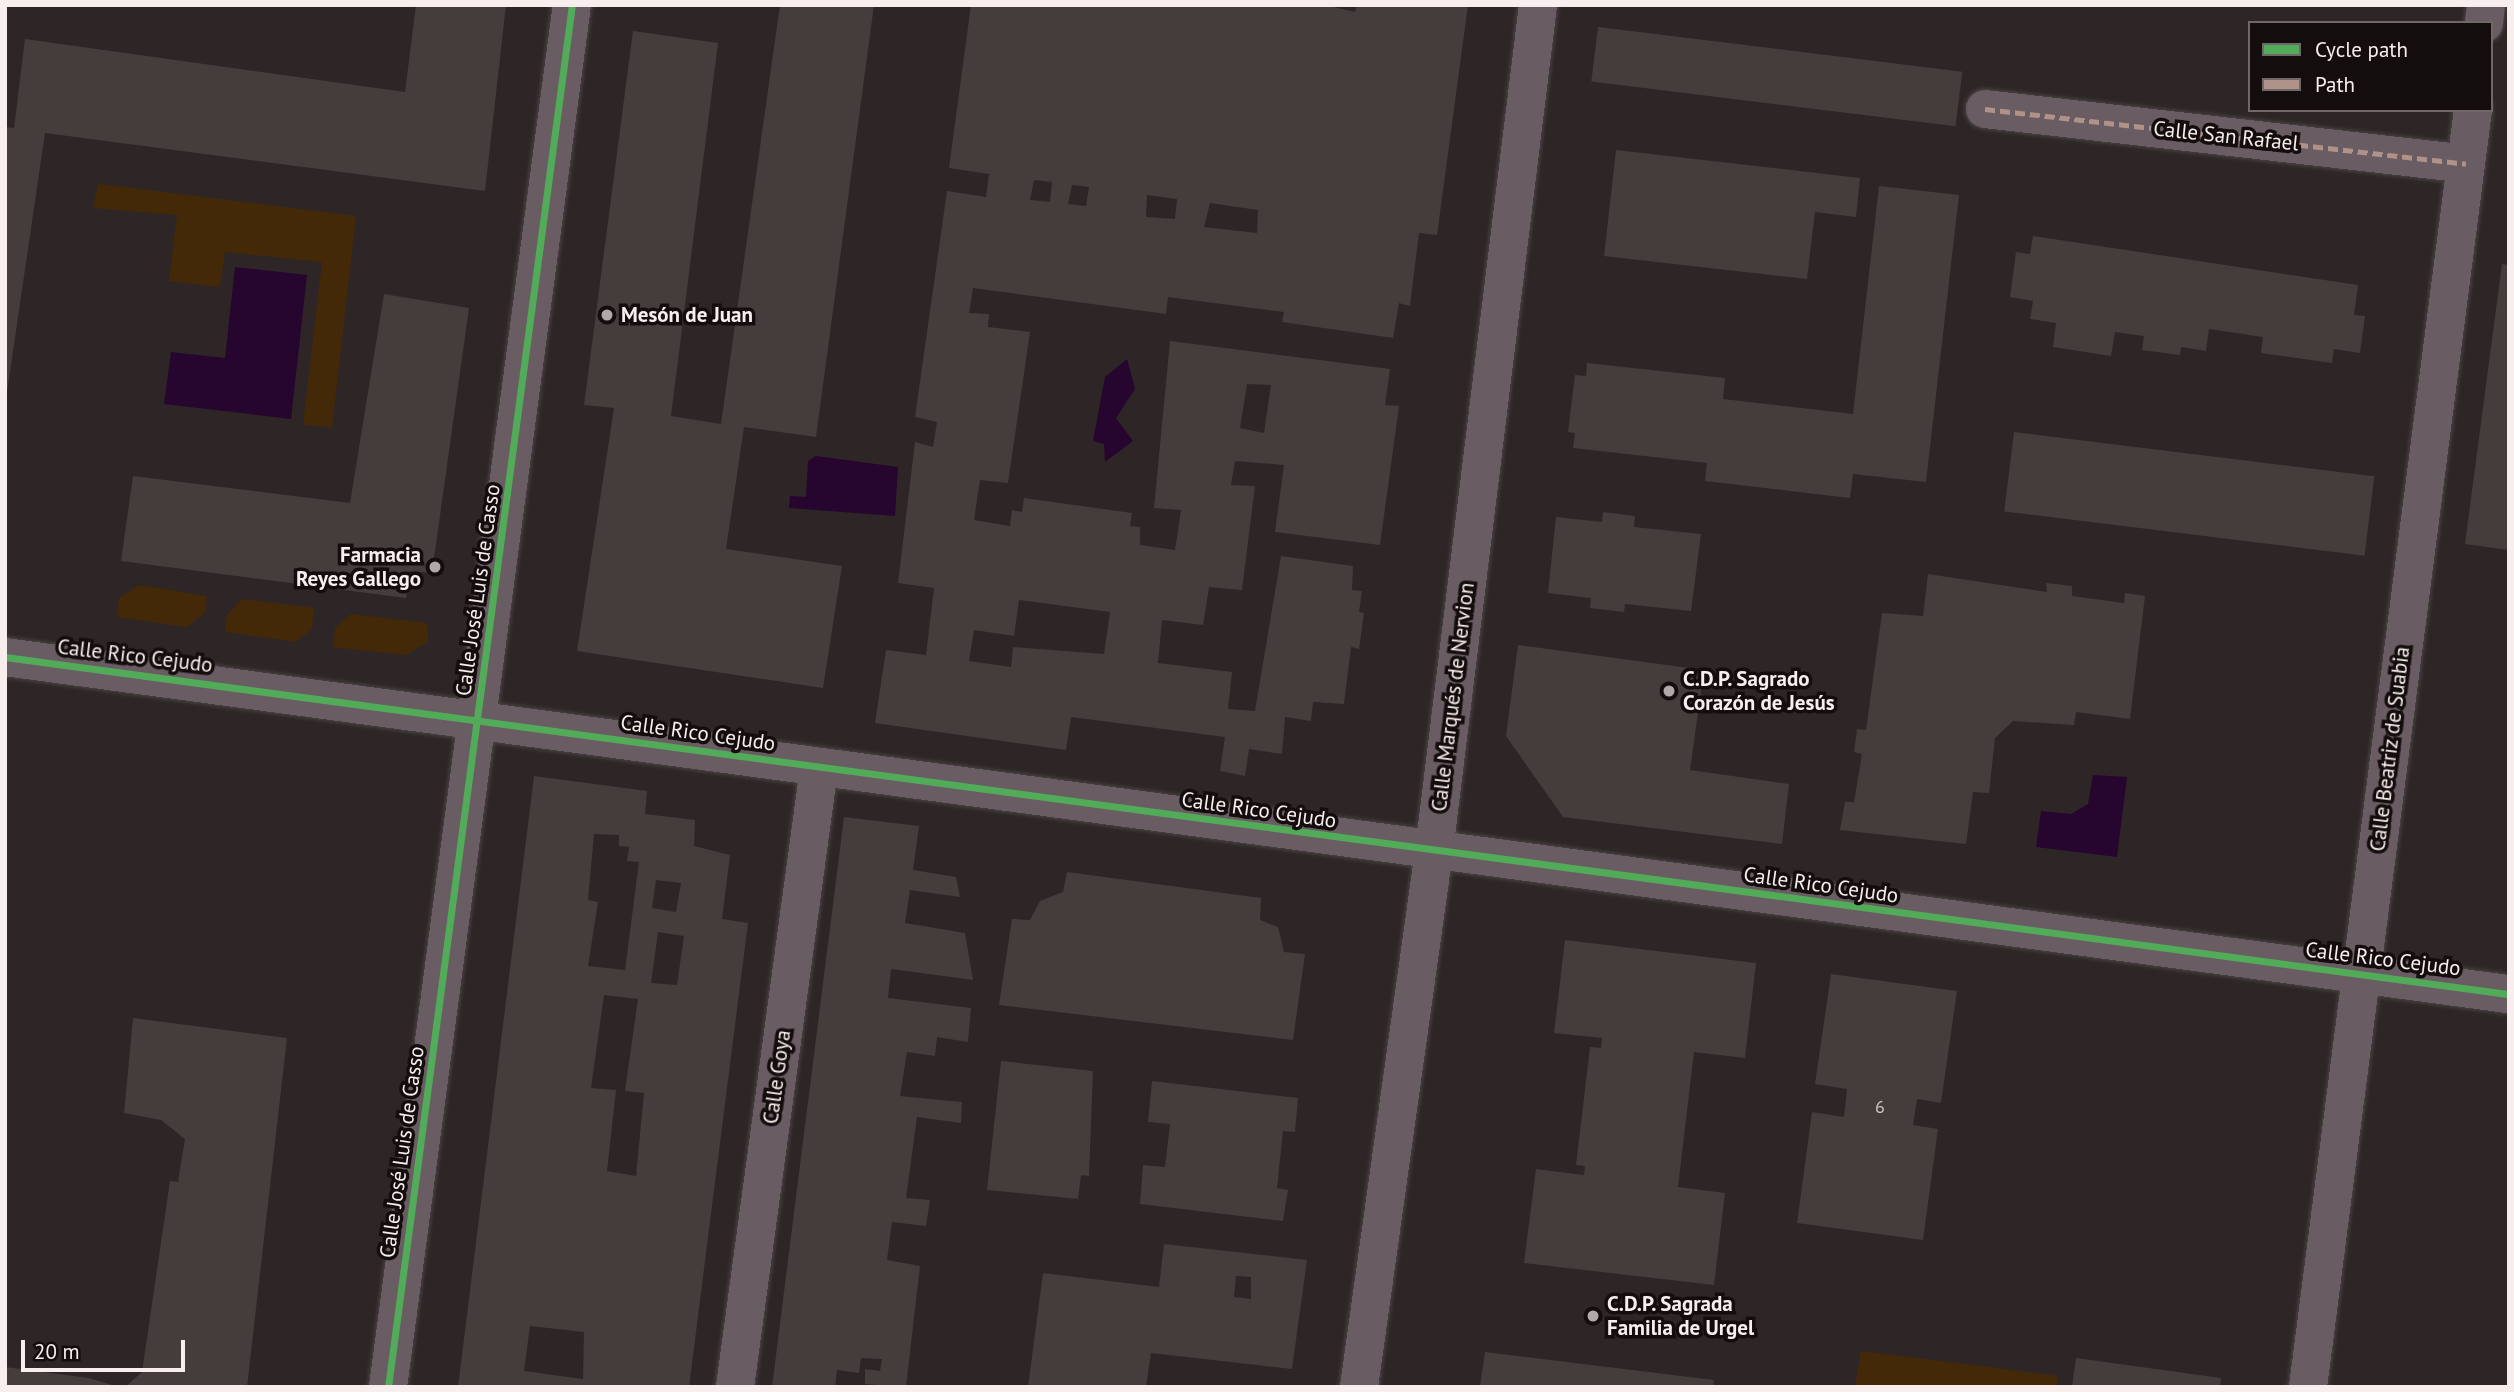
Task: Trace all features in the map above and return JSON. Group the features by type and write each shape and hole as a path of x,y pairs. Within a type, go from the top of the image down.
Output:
{"street":[{"name":"Calle José Luis de Casso","path":"388,1387 572,5"},
{"name":"Calle Marqués de Nervion","path":"1359,1387 1434,851 1538,5"},
{"name":"Calle San Rafael","path":"1985,109 2466,164"},
{"name":"Calle Beatriz de Suabia","path":"2308,1387 2473,112"},
{"name":"Calle Rico Cejudo","path":"5,657 1434,851 2509,993"},
{"name":"Calle Goya","path":"735,1387 819,768"}],"shaded area":[{"path":"98,184 356,216 332,427 303,425 322,262 225,252 220,287 169,281 177,215 93,208"},
{"path":"235,267 307,275 291,419 164,404 171,352 225,358"},
{"path":"1127,359 1135,389 1116,418 1133,441 1105,462 1104,444 1093,441 1105,377"},
{"path":"816,456 898,467 895,516 789,508 790,496 806,497 808,461"},
{"path":"139,585 207,596 205,612 187,627 117,617 119,598"},
{"path":"242,599 314,608 312,628 296,642 225,632 227,615"},
{"path":"351,614 427,623 428,642 406,655 333,647 335,628"},
{"path":"2093,775 2127,777 2117,857 2036,847 2041,811 2071,814 2088,804"},
{"path":"1861,1351 2058,1376 2056,1387 1855,1387"}],"building":[{"path":"416,5 506,5 485,191 45,133 5,406 5,127 14,128 25,39 405,92"},
{"path":"780,5 874,5 816,437 744,427 726,549 842,566 823,688 577,651 614,408 584,405 633,31 718,43 671,416 721,424"},
{"path":"971,5 1325,5 1355,12 1357,5 1468,5 1437,235 1419,233 1410,306 1399,303 1393,338 1282,322 1284,312 1168,297 1166,314 973,288 969,313 989,314 988,327 1030,332 1008,483 980,480 974,520 1010,526 1012,510 1022,512 1024,498 1132,513 1130,526 1140,527 1140,545 1175,550 1181,510 1154,508 1170,341 1390,369 1385,405 1399,406 1380,545 1275,532 1284,465 1235,461 1231,485 1255,486 1242,590 1209,587 1203,625 1162,620 1158,663 1232,672 1228,709 1255,711 1281,556 1353,566 1352,590 1362,591 1359,612 1364,613 1359,649 1351,647 1344,704 1313,702 1311,721 1285,717 1282,754 1249,749 1245,776 1220,771 1225,737 1071,717 1066,750 875,723 886,650 926,655 934,588 898,583 915,442 933,447 937,422 915,417 947,191 986,197 989,174 949,168","holes":["1034,180 1052,182 1050,202 1030,200","1072,185 1089,187 1086,206 1068,204","1147,195 1177,199 1175,219 1146,217","1210,203 1258,210 1257,233 1204,227","1247,384 1271,385 1264,433 1240,428","1019,600 1110,612 1104,654 1013,647 1011,667 969,661 974,630 1014,636"]},
{"path":"1598,27 1962,72 1956,126 1591,82"},
{"path":"1616,150 1860,178 1856,217 1815,212 1807,279 1604,256"},
{"path":"1879,186 1959,195 1926,482 1853,474 1850,498 1705,481 1707,463 1573,448 1575,433 1568,432 1575,375 1586,376 1587,363 1725,378 1723,399 1853,414"},
{"path":"2033,236 2358,285 2354,315 2365,316 2360,353 2334,349 2332,363 2261,353 2263,337 2209,329 2206,351 2181,347 2180,355 2142,350 2144,336 2115,332 2111,356 2053,347 2056,323 2030,319 2033,301 2010,297 2016,252 2030,254"},
{"path":"2502,264 2509,265 2509,550 2465,544"},
{"path":"384,294 469,308 432,573 410,571 406,598 121,561 133,476 350,503"},
{"path":"2014,432 2374,476 2365,556 2004,511"},
{"path":"1603,512 1635,516 1634,527 1701,534 1691,611 1625,604 1624,612 1590,608 1591,598 1548,593 1556,517 1602,522"},
{"path":"1928,574 2047,592 2046,583 2072,586 2072,596 2124,603 2125,593 2145,596 2130,719 2076,712 2074,725 2013,721 1995,738 1989,793 1973,792 1966,844 1840,830 1845,802 1854,802 1862,754 1854,752 1857,729 1866,730 1882,613 1923,616"},
{"path":"1518,645 1704,670 1690,770 1789,784 1782,844 1563,817 1506,736"},
{"path":"534,776 647,791 645,814 695,820 694,846 730,855 722,919 748,923 689,1387 458,1387","holes":["594,834 619,835 619,846 629,847 627,861 639,862 625,970 588,966 598,902 588,900","656,880 681,883 676,912 652,908","658,932 684,936 677,985 651,983","604,995 638,999 625,1091 644,1093 636,1176 607,1171 616,1090 591,1088","530,1326 584,1332 583,1379 524,1371"]},
{"path":"844,817 919,826 913,870 956,877 960,897 910,890 905,923 965,933 973,980 891,969 888,998 971,1008 968,1042 937,1037 935,1056 907,1052 900,1096 962,1102 961,1123 917,1117 906,1198 930,1200 926,1226 892,1222 887,1260 920,1266 906,1387 865,1384 865,1369 880,1371 882,1359 861,1358 859,1373 837,1370 835,1387 772,1387"},
{"path":"1067,872 1261,898 1260,920 1278,927 1284,952 1305,954 1293,1040 999,1005 1012,919 1030,920 1040,901 1063,892"},
{"path":"1565,940 1756,963 1745,1058 1694,1052 1678,1187 1725,1193 1714,1285 1524,1263 1536,1169 1584,1175 1585,1166 1576,1165 1590,1047 1601,1048 1602,1038 1554,1033"},
{"path":"1831,974 1957,991 1941,1103 1917,1099 1913,1125 1938,1129 1923,1240 1797,1223 1812,1112 1844,1117 1847,1089 1815,1084"},
{"path":"133,1018 287,1038 247,1387 125,1387 142,1372 170,1181 178,1182 185,1139 161,1120 124,1113"},
{"path":"1001,1061 1093,1071 1089,1176 1081,1175 1078,1199 987,1190"},
{"path":"1152,1081 1298,1098 1295,1132 1283,1131 1277,1188 1288,1190 1283,1221 1140,1204 1143,1165 1165,1167 1170,1124 1148,1122"},
{"path":"1164,1244 1307,1260 1292,1369 1151,1353 1146,1387 1028,1387 1043,1273 1159,1287","holes":["1236,1276 1251,1277 1251,1299 1234,1297"]},
{"path":"1485,1352 1714,1380 1713,1387 1480,1387"},
{"path":"2076,1358 2221,1378 2220,1387 2072,1387"},
{"path":"5,1367 89,1378 119,1387 5,1387"}],"marked path":[{"path":"1985,109 2466,164"}],"cycle path":[{"path":"388,1387 572,5"},
{"path":"5,657 2509,994"}],"place":[{"name":"Mesón de Juan","path":"607,315"},
{"name":"Farmacia Reyes Gallego","path":"435,567"},
{"name":"C.D.P. Sagrado Corazón de Jesús","path":"1669,691"},
{"name":"C.D.P. Sagrada Familia de Urgel","path":"1593,1316"}]}
